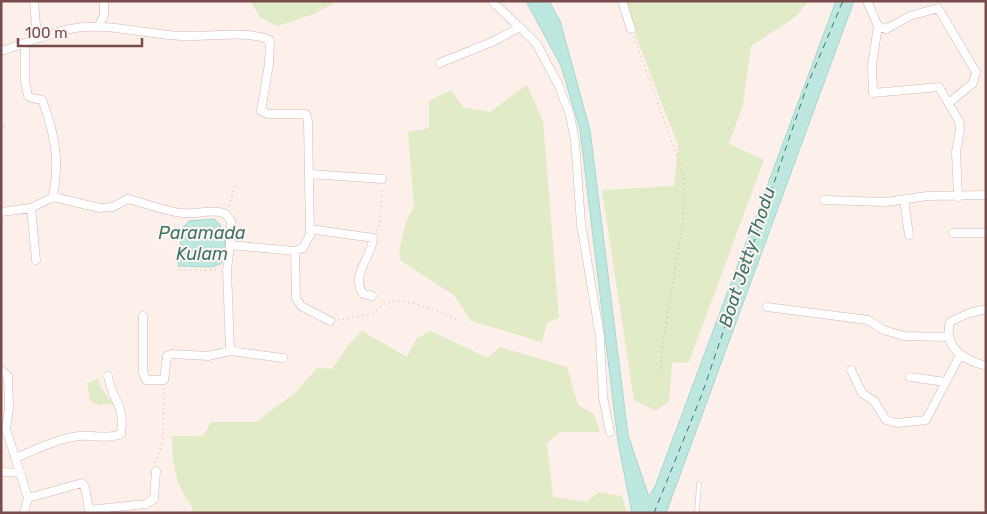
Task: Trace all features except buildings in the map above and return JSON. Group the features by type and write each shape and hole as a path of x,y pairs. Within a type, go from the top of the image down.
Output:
{"street":[{"path":"34,1 37,38"},
{"path":"98,27 104,15 104,1"},
{"path":"492,1 536,43 558,84 570,115 577,160 581,224 600,337 603,397 610,432"},
{"path":"622,1 631,29"},
{"path":"867,1 878,26 872,65 873,93 880,94 933,86 939,87 959,121 960,130 956,152 958,197"},
{"path":"878,26 886,29 910,16 938,8 974,64 976,78 969,88 949,103"},
{"path":"1,51 71,28 98,27 187,36 258,35 270,40 269,64 261,111 268,114 306,114 308,122 310,235 303,248 295,251 230,244"},
{"path":"440,63 494,41 520,27"},
{"path":"25,44 26,92 32,98 42,100 56,152 58,173 54,197"},
{"path":"976,78 986,82"},
{"path":"309,174 382,179"},
{"path":"824,200 904,200 927,196 958,197 986,195"},
{"path":"1,212 31,208 54,197 100,208 113,207 127,199 185,214 217,211 226,214 230,221 227,270 230,351"},
{"path":"904,200 909,235"},
{"path":"31,208 36,260"},
{"path":"310,230 373,238 359,277 358,288 363,294 372,296"},
{"path":"953,233 986,233"},
{"path":"295,251 296,298 301,306 330,321"},
{"path":"767,307 868,320 884,330 904,336 948,337"},
{"path":"986,309 950,322 948,337 960,355 969,362 986,366"},
{"path":"143,316 143,372 146,380 164,380 167,356 172,354 208,356 230,351 283,358"},
{"path":"851,370 862,393 874,401 890,423 926,420 960,355"},
{"path":"2,373 8,376 10,390 6,433 28,498 24,513"},
{"path":"16,458 68,438 82,436 114,437 121,434 124,417 120,404 111,394 108,376"},
{"path":"910,377 945,382"},
{"path":"28,498 82,483 85,487 89,510 146,504 154,499 156,471"},
{"path":"1,472 21,473"}],"lane":[{"path":"697,513 699,484"}],"path":[{"path":"631,29 684,176 683,221 662,350 661,373"},
{"path":"373,238 380,222 382,179"},
{"path":"226,214 235,186"},
{"path":"180,270 227,270"},
{"path":"330,321 372,314 387,302 400,301 414,303 456,319"},
{"path":"156,471 156,460 162,441 164,380"}],"green space":[{"path":"250,1 338,1 314,14 277,26 260,17"},
{"path":"627,1 809,1 794,18 751,46 743,104 729,144 764,160 689,362 672,363 669,401 656,411 634,400 602,190 674,186 678,145 635,34"},
{"path":"527,85 543,121 559,318 547,323 542,342 471,321 454,295 401,261 399,252 406,221 414,207 408,132 429,128 429,101 451,90 463,107 490,112"},
{"path":"362,331 407,357 417,338 431,331 488,358 500,347 567,367 578,405 594,414 600,432 560,432 547,443 553,497 587,502 598,492 622,496 627,513 193,513 175,472 172,436 203,436 211,422 256,422 296,392 317,368 332,369 350,343"},
{"path":"98,379 101,388 113,404 98,405 90,401 87,383"}],"water":[{"name":"Boat Jetty Thodu","path":"526,1 549,1 560,21 590,130 628,435 649,497 656,484 836,1 854,1 666,513 632,513 618,442 580,130 561,66"},
{"name":"Paramada Kulam","path":"214,219 225,234 221,264 212,267 178,266 182,228 189,221"}],"ferry route":[{"path":"654,513 702,394 807,86 843,1"}]}
